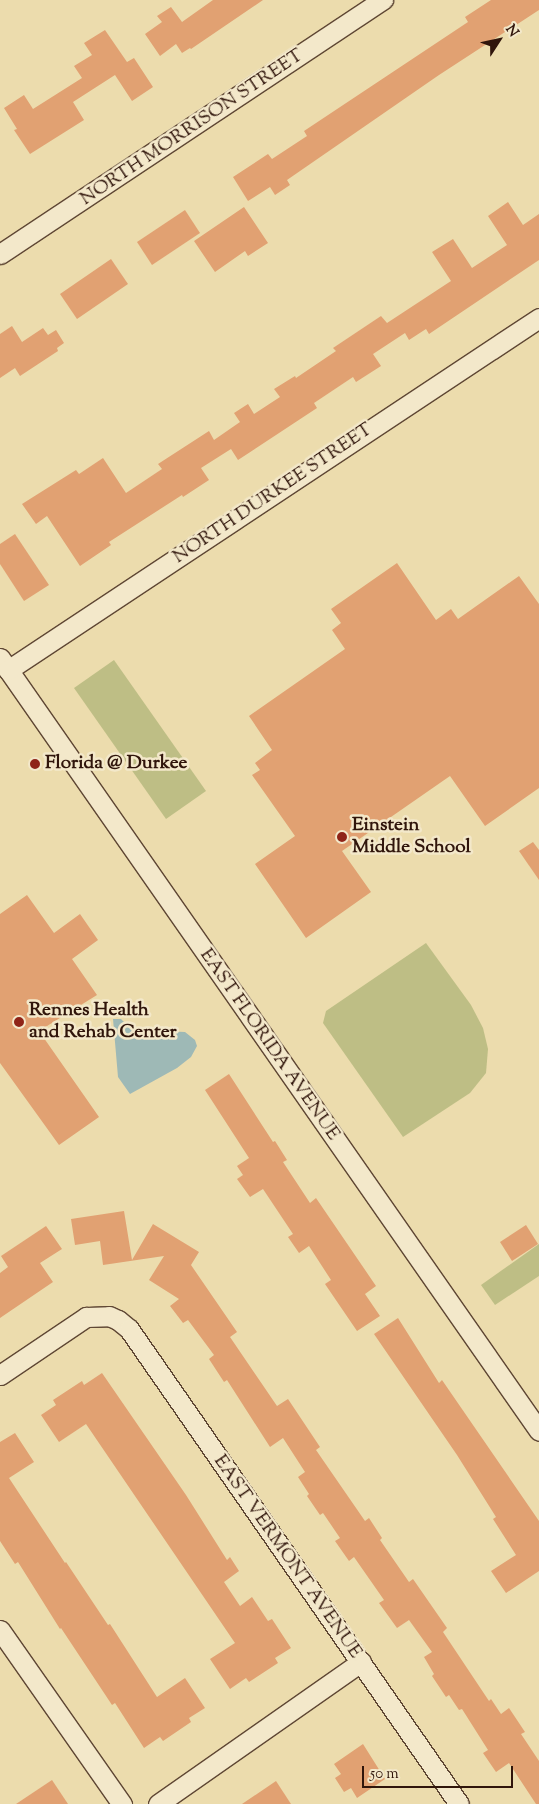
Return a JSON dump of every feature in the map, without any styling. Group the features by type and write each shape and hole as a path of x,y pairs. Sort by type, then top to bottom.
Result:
{"street":[{"name":"NORTH MORRISON STREET","path":"0,254 383,0"},
{"name":"NORTH DURKEE STREET","path":"4,664 539,318"},
{"name":"EAST FLORIDA AVENUE","path":"4,664 539,1431"},
{"name":"EAST VERMONT AVENUE","path":"0,1375 86,1317 109,1316 129,1329 459,1804"},
{"path":"0,1630 122,1804"},
{"path":"158,1804 286,1717 361,1662"}],"green space":[{"path":"114,660 206,791 166,819 74,688"},
{"path":"426,943 471,1005 483,1028 488,1049 486,1073 470,1093 403,1137 323,1023 326,1011"},
{"path":"539,1244 539,1276 495,1305 481,1285"}],"water":[{"path":"113,1019 121,1019 130,1028 150,1033 163,1031 185,1032 195,1040 197,1046 191,1057 177,1068 130,1094 118,1077"}],"building":[{"path":"213,0 263,0 191,49 182,53 176,44 160,56 145,34 162,22 157,16 171,7 182,22"},
{"path":"491,0 539,0 539,10 439,75 287,180 290,185 275,195 270,187 248,201 233,177 268,154 272,159 307,136 304,131 468,22 465,17"},
{"path":"105,30 127,62 134,58 153,87 132,101 115,75 73,102 84,120 30,154 14,130 17,129 4,108 24,95 33,109 82,78 74,66 92,55 84,43"},
{"path":"508,202 523,225 539,214 539,260 429,334 426,329 409,340 405,333 373,354 381,366 356,382 353,377 314,403 317,408 238,460 231,449 201,468 209,480 109,542 111,545 80,566 47,516 36,524 22,504 76,470 79,474 103,458 126,493 162,469 158,464 209,431 214,440 240,422 234,413 248,404 254,414 280,397 274,389 295,376 296,378 336,351 333,348 381,316 387,323 451,281 432,252 453,239 472,268 507,245 488,216"},
{"path":"244,207 268,243 248,256 245,251 215,272 194,241"},
{"path":"185,210 200,233 152,265 137,242"},
{"path":"111,259 128,284 77,319 60,294"},
{"path":"12,326 22,342 43,328 48,335 56,330 64,343 57,348 58,351 20,376 15,368 0,378 0,334"},
{"path":"15,534 49,585 24,601 0,564 0,544"},
{"path":"397,563 436,620 451,609 458,619 519,576 539,604 539,788 485,826 450,776 342,851 371,892 306,938 255,864 295,836 252,775 260,770 255,763 272,750 249,716 345,649 332,630 341,623 331,609"},
{"path":"533,842 539,850 539,880 519,851"},
{"name":"Rennes Health and Rehab Center","path":"27,895 54,933 80,914 98,940 72,959 97,995 39,1031 99,1117 59,1145 0,1063 0,914"},
{"path":"229,1074 273,1142 275,1141 287,1160 283,1162 310,1203 316,1198 376,1286 365,1294 380,1316 357,1331 325,1284 331,1280 309,1246 299,1253 288,1237 293,1234 263,1189 250,1197 237,1179 243,1175 237,1166 249,1158 205,1090"},
{"path":"124,1211 132,1260 153,1224 199,1252 191,1265 237,1332 230,1337 277,1406 288,1399 320,1447 316,1450 365,1521 369,1518 382,1538 380,1540 409,1582 413,1579 447,1628 443,1632 489,1701 491,1699 501,1714 509,1708 525,1732 521,1734 539,1761 539,1804 536,1804 509,1763 496,1772 483,1753 488,1750 462,1709 459,1710 449,1695 446,1697 432,1676 434,1674 424,1657 432,1652 409,1620 397,1628 379,1603 384,1600 354,1557 349,1561 335,1541 340,1538 323,1513 320,1515 307,1496 309,1494 298,1477 305,1472 283,1438 270,1447 227,1380 224,1382 209,1359 214,1355 188,1320 183,1323 170,1306 179,1299 149,1280 164,1256 103,1265 100,1241 75,1245 71,1219"},
{"path":"526,1225 538,1244 512,1261 500,1242"},
{"path":"46,1226 62,1249 40,1263 53,1282 0,1318 0,1273 8,1267 1,1256"},
{"path":"398,1318 439,1383 442,1380 539,1521 539,1571 506,1593 491,1571 516,1555 493,1519 496,1517 457,1455 374,1334"},
{"path":"102,1373 186,1495 227,1560 230,1557 239,1571 224,1582 240,1606 252,1597 268,1621 272,1619 291,1648 275,1658 278,1663 249,1682 246,1678 230,1689 210,1659 235,1643 86,1424 59,1442 41,1415 56,1405 53,1400 82,1381 84,1385"},
{"path":"15,1433 34,1462 9,1478 65,1563 108,1625 110,1624 157,1697 185,1678 205,1708 189,1718 191,1722 163,1741 160,1737 144,1748 115,1703 112,1705 60,1629 18,1562 15,1564 0,1541 0,1442"},
{"path":"363,1744 385,1779 357,1798 351,1788 344,1792 335,1778 341,1774 334,1764"},
{"path":"52,1780 68,1804 16,1804"},
{"path":"276,1781 291,1804 242,1804"}],"place":[{"name":"Florida @ Durkee","path":"35,764"},
{"name":"Einstein Middle School","path":"342,837"},
{"name":"Rennes Health and Rehab Center","path":"19,1022"}]}
